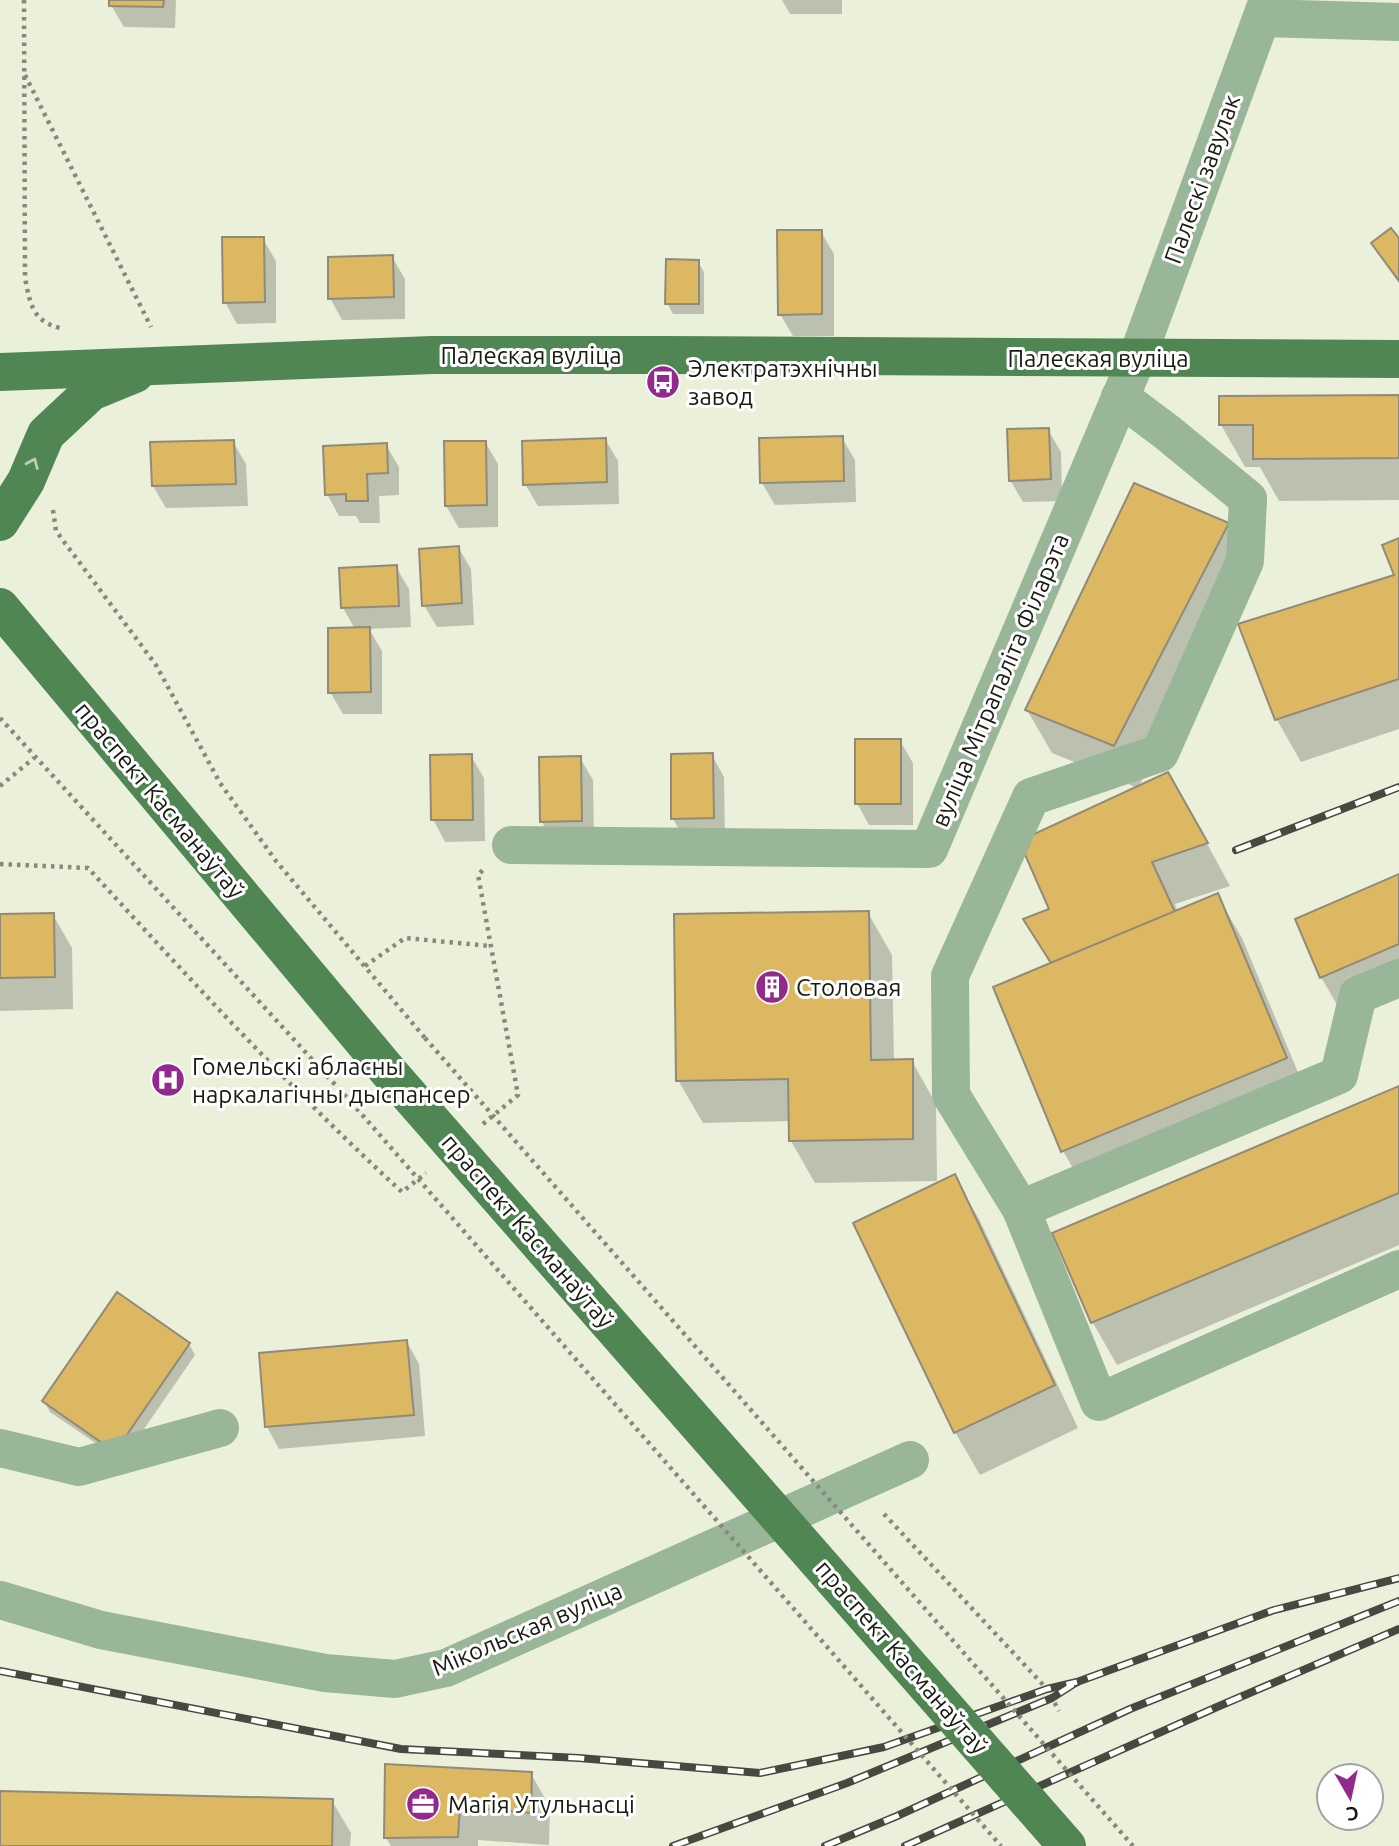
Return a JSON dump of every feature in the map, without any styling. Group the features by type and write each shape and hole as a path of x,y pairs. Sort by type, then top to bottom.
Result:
{"main road":[{"name":"Палеская вуліца","path":"0,372 432,355 1399,359"},
{"path":"0,522 26,481 46,434 91,391 159,365"},
{"name":"праспект Касманаўтаў","path":"0,607 387,1071 1068,1846"}],"street":[{"path":"1265,9 1399,22"},
{"name":"Палескі завулак","path":"1137,358 1265,9"},
{"name":"вуліца Мітрапаліта Філарэта","path":"511,845 929,849 1137,358"},
{"path":"1120,397 1248,499 1245,561 1160,752 1031,797 950,976 951,1095 1021,1209 1099,1402 1399,1269"},
{"path":"1021,1209 1339,1075 1358,995 1399,978"},
{"path":"0,1448 79,1467 220,1428"},
{"name":"Мікольская вуліца","path":"0,1600 101,1630 325,1673 395,1679 446,1668 910,1460"}],"path":[{"path":"24,0 25,278"},
{"path":"24,74 151,328"},
{"path":"53,507 56,531 156,665 220,783 276,861 425,1038 1133,1846"},
{"path":"0,718 351,1102 1001,1846"},
{"path":"0,786 34,758"},
{"path":"365,966 405,938 491,946"},
{"path":"857,1484 1048,1689 1059,1711"}],"building":[{"path":"109,0 164,0 163,7 109,6"},
{"path":"1391,228 1399,238 1399,281 1371,243"},
{"path":"777,230 822,230 822,314 778,315"},
{"path":"222,237 264,237 265,302 223,303"},
{"path":"393,255 394,297 328,299 328,257"},
{"path":"666,259 699,260 699,304 665,304"},
{"path":"1399,395 1399,458 1253,459 1253,425 1219,425 1219,396"},
{"path":"1049,428 1051,479 1009,481 1007,429"},
{"path":"843,436 844,481 760,483 759,438"},
{"path":"606,438 607,482 523,485 522,441"},
{"path":"234,440 236,484 152,486 150,442"},
{"path":"444,441 486,441 487,505 445,506"},
{"path":"387,443 388,473 367,474 368,501 346,501 346,494 325,495 323,446"},
{"path":"1134,483 1229,523 1114,746 1025,710"},
{"path":"1399,538 1399,679 1275,720 1238,624 1394,575 1382,545"},
{"path":"459,546 462,603 422,606 419,549"},
{"path":"397,565 399,606 341,608 339,568"},
{"path":"370,627 371,692 328,693 328,628"},
{"path":"855,739 901,739 901,804 855,804"},
{"path":"713,753 714,818 671,819 671,754"},
{"path":"472,754 473,820 431,820 430,755"},
{"path":"581,756 582,821 540,822 539,757"},
{"path":"1168,772 1208,843 1152,862 1175,912 1051,963 1023,919 1049,909 1019,841"},
{"path":"1399,874 1399,944 1320,978 1295,919"},
{"path":"1218,893 1287,1058 1061,1152 993,987"},
{"name":"Столовая","path":"869,911 871,1060 913,1059 913,1139 789,1141 788,1079 676,1081 674,914"},
{"path":"54,913 55,977 0,978 0,914"},
{"path":"1399,1086 1399,1193 1091,1323 1052,1233"},
{"path":"955,1174 1055,1385 954,1433 853,1223"},
{"path":"117,1292 190,1343 115,1452 42,1401"},
{"path":"407,1340 414,1415 265,1427 259,1353"},
{"path":"385,1764 532,1772 531,1813 460,1807 458,1837 384,1838"},
{"path":"0,1791 333,1799 332,1846 0,1846"}],"railway":[{"path":"1236,850 1399,787"},
{"path":"673,1846 847,1783 1052,1698 1077,1682 1274,1610 1399,1578"},
{"path":"825,1846 897,1816 1130,1709 1399,1601"},
{"path":"905,1846 1399,1629"},
{"path":"0,1671 401,1749 579,1758 760,1773 884,1747 1047,1689 1077,1682"}],"place":[{"name":"Электратэхнічны завод","path":"663,382"},
{"name":"Столовая","path":"772,987"},
{"name":"Гомельскі абласны наркалагічны дыспансер","path":"168,1080"},
{"name":"Магія Утульнасці","path":"423,1804"}]}
